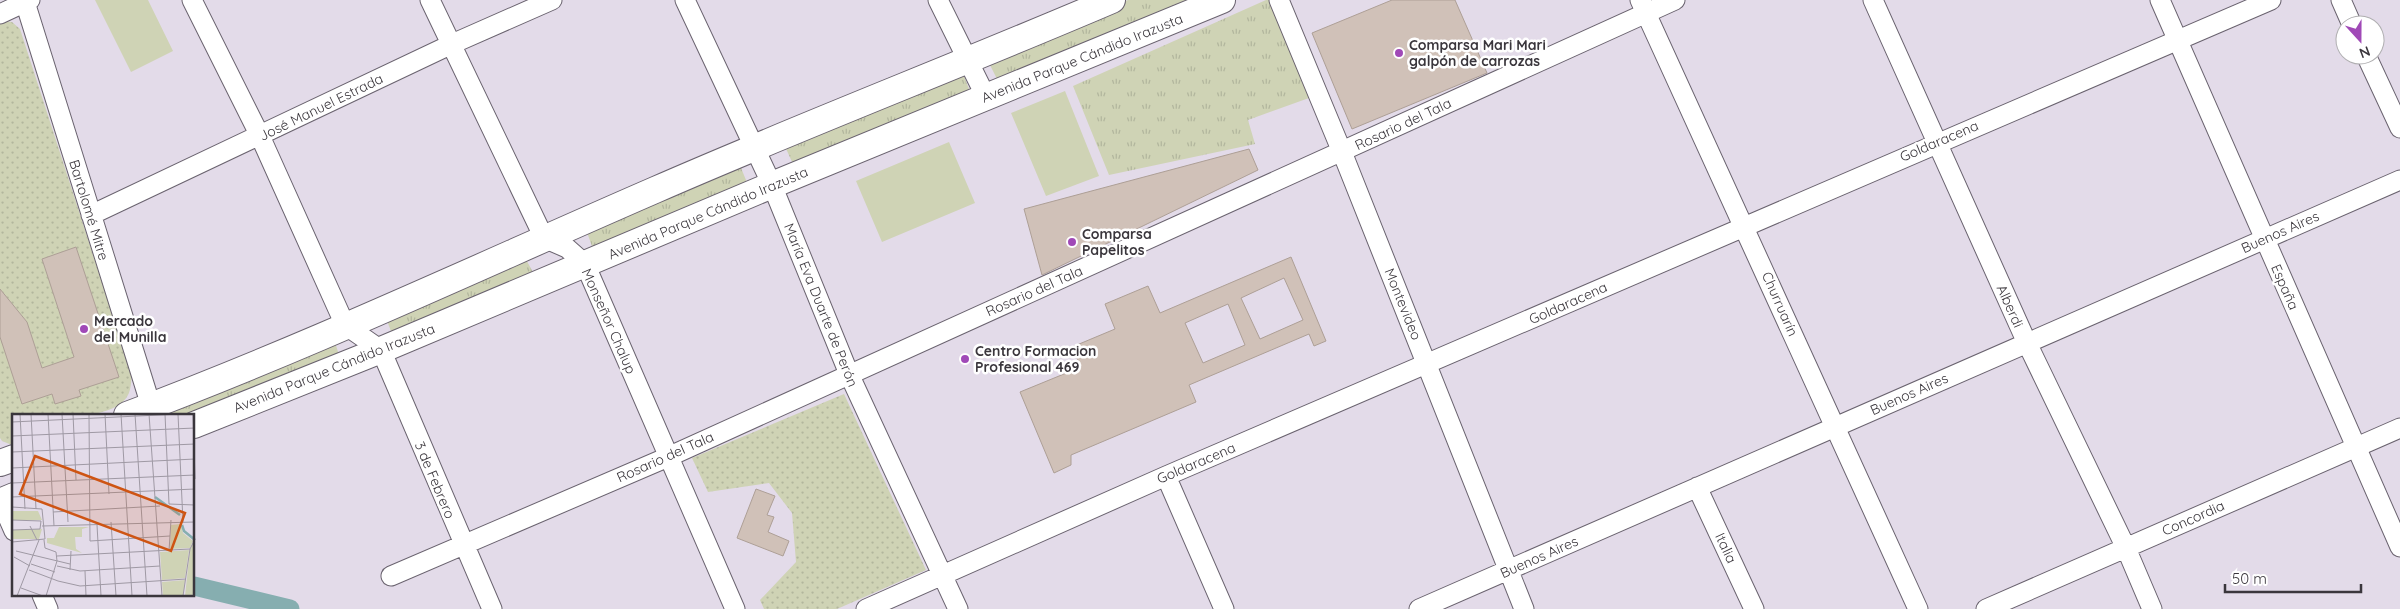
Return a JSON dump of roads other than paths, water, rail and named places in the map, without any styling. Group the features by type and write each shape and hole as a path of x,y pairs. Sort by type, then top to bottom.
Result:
{"main road":[{"path":"134,414 154,411 544,238 755,147 967,62 1112,0"},
{"name":"Avenida Parque Cándido Irazusta","path":"195,424 381,350 772,185 1222,0"},
{"path":"0,463 12,459"}],"street":[{"path":"192,0 260,136 345,326 381,350"},
{"path":"430,0 544,238"},
{"name":"José Manuel Estrada","path":"91,215 452,44 552,0"},
{"name":"María Eva Duarte de Perón","path":"685,0 755,147 849,374 958,609"},
{"path":"938,0 967,62 986,97"},
{"name":"Montevideo","path":"1279,0 1342,152 1524,609"},
{"name":"Rosario del Tala","path":"391,576 668,457 1342,152 1643,7 1675,0"},
{"name":"Alberdi","path":"1874,0 2027,343 2126,548 2152,609"},
{"name":"España","path":"2160,0 2400,547"},
{"name":"Goldaracena","path":"866,609 1166,476 2271,0"},
{"path":"2341,0 2348,15"},
{"path":"0,14 28,1"},
{"name":"Bartolomé Mitre","path":"28,1 91,215 154,411"},
{"name":"Churruarín","path":"1643,7 1918,609"},
{"path":"2371,65 2400,128"},
{"name":"Buenos Aires","path":"1419,609 2400,180"},
{"name":"Monseñor Chalup","path":"544,238 567,248 585,264 735,609"},
{"name":"3 de Febrero","path":"381,350 463,546 492,609"},
{"name":"Concordia","path":"1986,609 2400,428"},
{"path":"1166,476 1224,609"},
{"name":"Italia","path":"1697,487 1754,609"},
{"path":"4,500 12,525"},
{"path":"42,596 48,609"}],"waterway":[{"path":"195,586 290,609"}],"place":[{"name":"Comparsa Mari Mari galpón de carrozas","path":"1399,53"},
{"name":"Comparsa Papelitos","path":"1072,242"},
{"name":"Mercado del Munilla","path":"84,329"},
{"name":"Centro Formacion Profesional 469","path":"965,359"}]}
